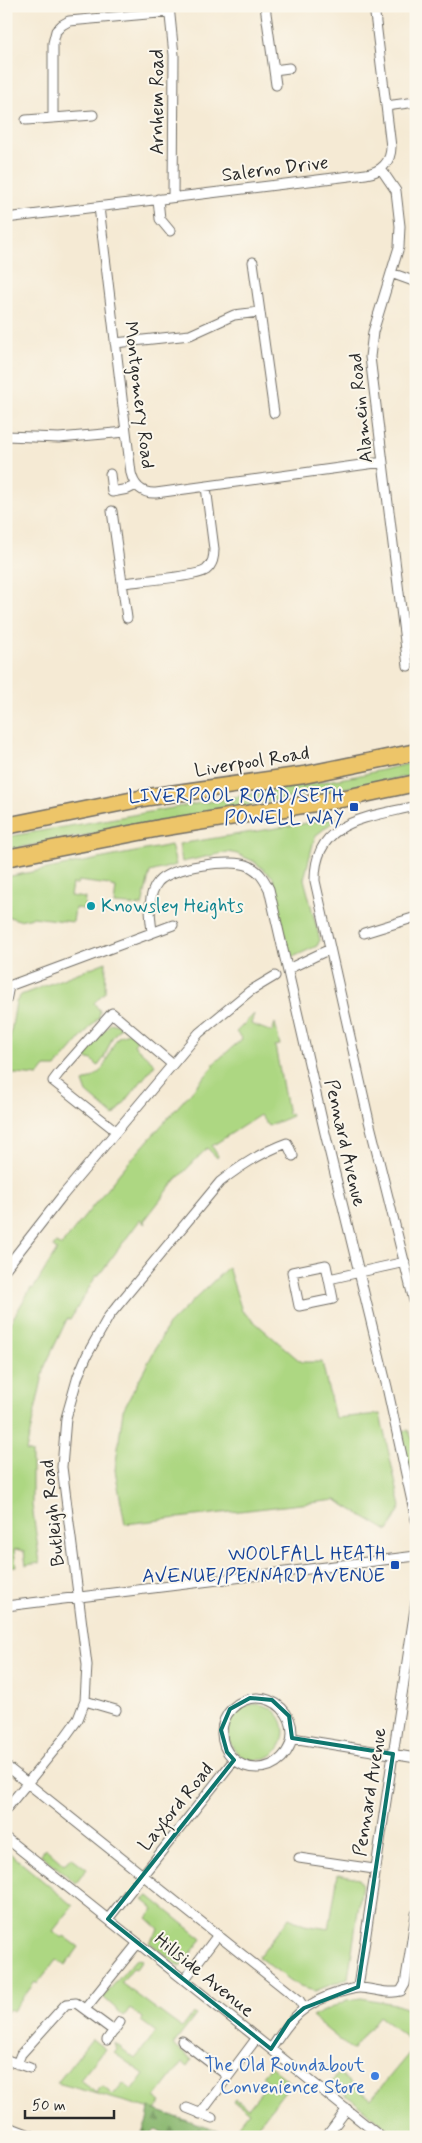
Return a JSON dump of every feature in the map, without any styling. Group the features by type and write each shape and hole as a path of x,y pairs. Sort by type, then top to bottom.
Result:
{"highway":[{"name":"Liverpool Road","path":"6,826 149,797 304,775 416,752"},
{"path":"6,858 160,828 346,798 416,783"}],"street":[{"path":"265,6 276,84"},
{"path":"374,6 391,152 381,169"},
{"path":"53,118 53,39 62,25 78,20 170,9"},
{"name":"Arnhem Road","path":"170,9 174,55 173,197"},
{"path":"274,70 289,68"},
{"path":"386,106 416,102"},
{"path":"26,120 93,116"},
{"name":"Salerno Drive","path":"6,218 366,174 381,169"},
{"name":"Alamein Road","path":"381,169 396,191 400,247 373,332 370,350 408,666"},
{"path":"158,199 160,218 170,232"},
{"name":"Montgomery Road","path":"99,207 131,473 136,485 145,492 152,493 382,462"},
{"path":"253,262 274,414"},
{"path":"391,273 416,282"},
{"path":"115,343 190,335 229,317 259,312"},
{"path":"6,436 60,438 126,432"},
{"path":"110,474 112,492 128,489 136,485"},
{"path":"122,583 203,572 213,562 214,549 206,487"},
{"path":"112,511 127,618"},
{"path":"406,652 416,651"},
{"path":"288,969 330,949 314,869 320,849 332,833 352,821 416,806"},
{"name":"Pennard Avenue","path":"152,931 150,906 152,896 158,882 164,876 173,872 224,862 236,862 249,866 258,872 269,888 416,1520"},
{"path":"364,933 416,918"},
{"path":"6,1001 8,986 173,924"},
{"name":"Pennard Avenue","path":"330,949 369,1121 416,1309"},
{"path":"6,1268 63,1195 199,1033 250,991 275,976"},
{"path":"116,1131 53,1082 59,1073 112,1013 172,1064"},
{"name":"Butleigh Road","path":"6,1809 65,1737 78,1719 85,1701 87,1665 63,1478 62,1449 68,1408 87,1355 109,1316 220,1182 239,1167 275,1147 287,1143 293,1156"},
{"path":"329,1279 405,1262"},
{"path":"326,1266 329,1279 333,1299 299,1306 292,1272 326,1266"},
{"path":"6,1606 416,1556"},
{"name":"Pennard Avenue","path":"358,1987 374,1869 416,1602"},
{"name":"Layford Road","path":"261,1697 272,1700 282,1707 292,1726 292,1738 289,1748 283,1757 270,1766 254,1768 244,1766 234,1760 227,1752 222,1741 221,1730 224,1719 230,1709 239,1702 261,1697"},
{"path":"85,1701 116,1710"},
{"path":"292,1738 416,1758"},
{"name":"Layford Road","path":"108,1920 234,1760"},
{"path":"6,1766 299,2000 304,2008"},
{"name":"Hillside Avenue","path":"6,1838 381,2137"},
{"path":"300,1858 374,1869"},
{"path":"270,2049 289,2021 304,2008 330,1995 358,1987 395,1993 401,1991 405,1984 416,1914"},
{"path":"184,1980 218,1935"},
{"path":"85,2009 138,1943"},
{"path":"18,2064 21,2054 66,2004 76,2003 114,2031"},
{"path":"107,2040 120,2022"},
{"path":"200,2114 256,2039"},
{"path":"182,2041 228,2076"},
{"path":"7,2060 30,2068"},
{"path":"187,2108 212,2118"},
{"path":"326,2137 347,2109"},
{"path":"6,2126 35,2137"}],"highlighted area":[{"path":"250,1698 272,1700 289,1716 292,1738 393,1754 358,1987 304,2008 289,2021 271,2049 108,1919 234,1760 227,1752 221,1730 230,1709"}],"green space":[{"path":"416,762 416,775 6,850 6,837 356,776"},
{"path":"338,818 315,836 304,879 320,940 317,946 293,957 288,952 273,877 253,861 228,852 182,862 179,844"},
{"path":"171,845 176,865 150,872 142,906 114,904 116,888 110,885 78,881 77,884 72,884 70,896 85,898 84,909 75,908 73,922 33,917 19,920 6,916 6,877"},
{"path":"106,962 105,992 94,1003 100,1011 99,1017 56,1067 45,1067 38,1076 6,1073 6,1062 16,1002 21,995"},
{"path":"254,1014 251,1024 272,1032 275,1023 280,1045 275,1046 288,1114 291,1113 292,1116 268,1126 260,1115 212,1146 218,1156 217,1158 207,1148 175,1181 144,1221 145,1224 140,1220 99,1275 96,1276 70,1320 67,1319 45,1366 26,1451 32,1453 32,1505 40,1563 26,1565 24,1551 15,1549 16,1566 6,1567 6,1330 57,1250 53,1247 56,1243 61,1246 122,1170 214,1066 212,1065 242,1039 236,1032"},
{"path":"111,1023 121,1026 112,1038 104,1058 98,1066 92,1060 86,1058 85,1051"},
{"path":"130,1032 137,1040 134,1045 155,1064 114,1116 87,1093 83,1082 98,1074 118,1037"},
{"path":"228,1267 242,1311 301,1362 322,1362 335,1418 380,1414 401,1507 388,1531 336,1500 125,1524 115,1470 123,1410 168,1325"},
{"path":"408,1430 414,1442 412,1451 416,1456 416,1497 398,1431"},
{"path":"251,1704 261,1704 276,1712 282,1721 284,1732 282,1743 276,1752 261,1760 251,1760 240,1755 233,1748 228,1737 228,1727 233,1716 240,1709"},
{"path":"45,1848 64,1865 71,1857 87,1869 76,1883 40,1854"},
{"path":"6,1850 73,1906 53,1931 62,1938 64,1936 79,1947 65,1966 56,1959 37,1984 35,1982 13,2011 10,2009 6,2013"},
{"path":"338,1874 359,1878 362,1884 348,1978 315,1991 300,1987 258,1957 289,1918 304,1925 329,1929"},
{"path":"149,1896 202,1939 180,1967 149,1942 159,1929 147,1918 154,1909 143,1900"},
{"path":"136,1959 143,1960 136,1969 133,1968 121,1983 182,2028 194,2013 196,2015 173,2045 192,2060 188,2066 183,2062 155,2098 161,2102 155,2110 57,2083 92,2039 105,2049 80,2080 96,2093 102,2086 113,2095 123,2083 132,2090 144,2074 114,2053 117,2050 115,2043 135,2059 156,2032 141,2021 142,2018 130,2008 124,2016 103,1997"},
{"path":"361,1998 395,2004 412,2011 416,2008 416,2045 379,2016 352,2050 312,2017 347,2000"},
{"path":"416,2045 416,2137 399,2137 331,2083 339,2073 371,2099"},
{"path":"270,2066 291,2083 249,2137 239,2137 233,2132 249,2112 234,2101 236,2099 248,2108 269,2082 262,2076"},
{"path":"149,2108 236,2137 193,2137 189,2130 171,2135 155,2130 149,2137 140,2137 147,2121"}],"place":[{"name":"LIVERPOOL ROAD/SETH POWELL WAY","path":"354,807"},
{"name":"Knowsley Heights","path":"91,906"},
{"name":"WOOLFALL HEATH AVENUE/PENNARD AVENUE","path":"395,1565"},
{"name":"The Old Roundabout Convenience Store","path":"375,2076"}]}
